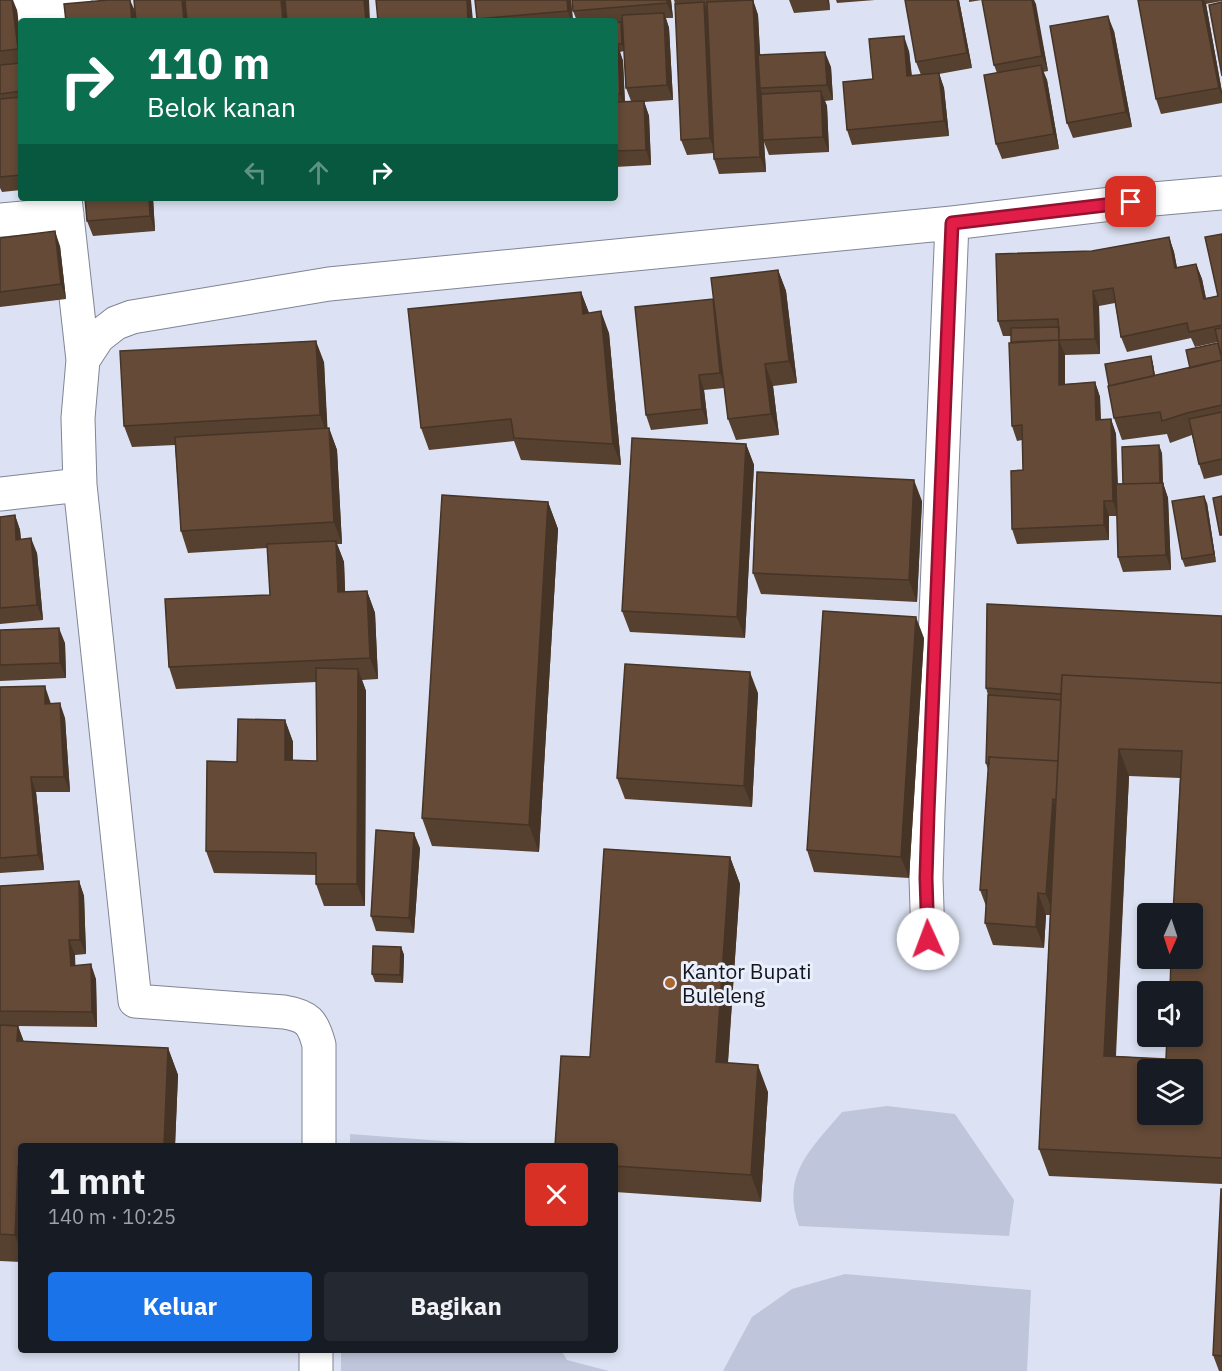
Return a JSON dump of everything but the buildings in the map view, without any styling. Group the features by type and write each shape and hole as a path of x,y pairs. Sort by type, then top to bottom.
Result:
{"street":[{"path":"27,8 75,0"},
{"path":"82,360 98,337 116,323 132,317 329,284 952,223 1222,193"},
{"path":"0,220 67,206 82,360 78,418 80,485 135,1001 284,1012 299,1014 309,1020 316,1031 319,1045 319,1143"},
{"path":"928,939 926,878 928,812 952,223"},
{"path":"0,494 80,485"},
{"path":"316,1353 316,1371"}],"shaded area":[{"path":"887,1106 955,1114 1014,1200 1009,1236 799,1226 793,1192 796,1177 810,1150 842,1112"},
{"path":"350,1134 470,1143 350,1143"},
{"path":"845,1274 1031,1290 1027,1371 723,1371 752,1317 792,1289"},
{"path":"341,1353 563,1353 567,1360 609,1371 341,1371"}],"place":[{"name":"Kantor Bupati Buleleng","path":"670,983"}],"route":[{"path":"928,939 926,878 928,812 952,223 1131,202"}]}
